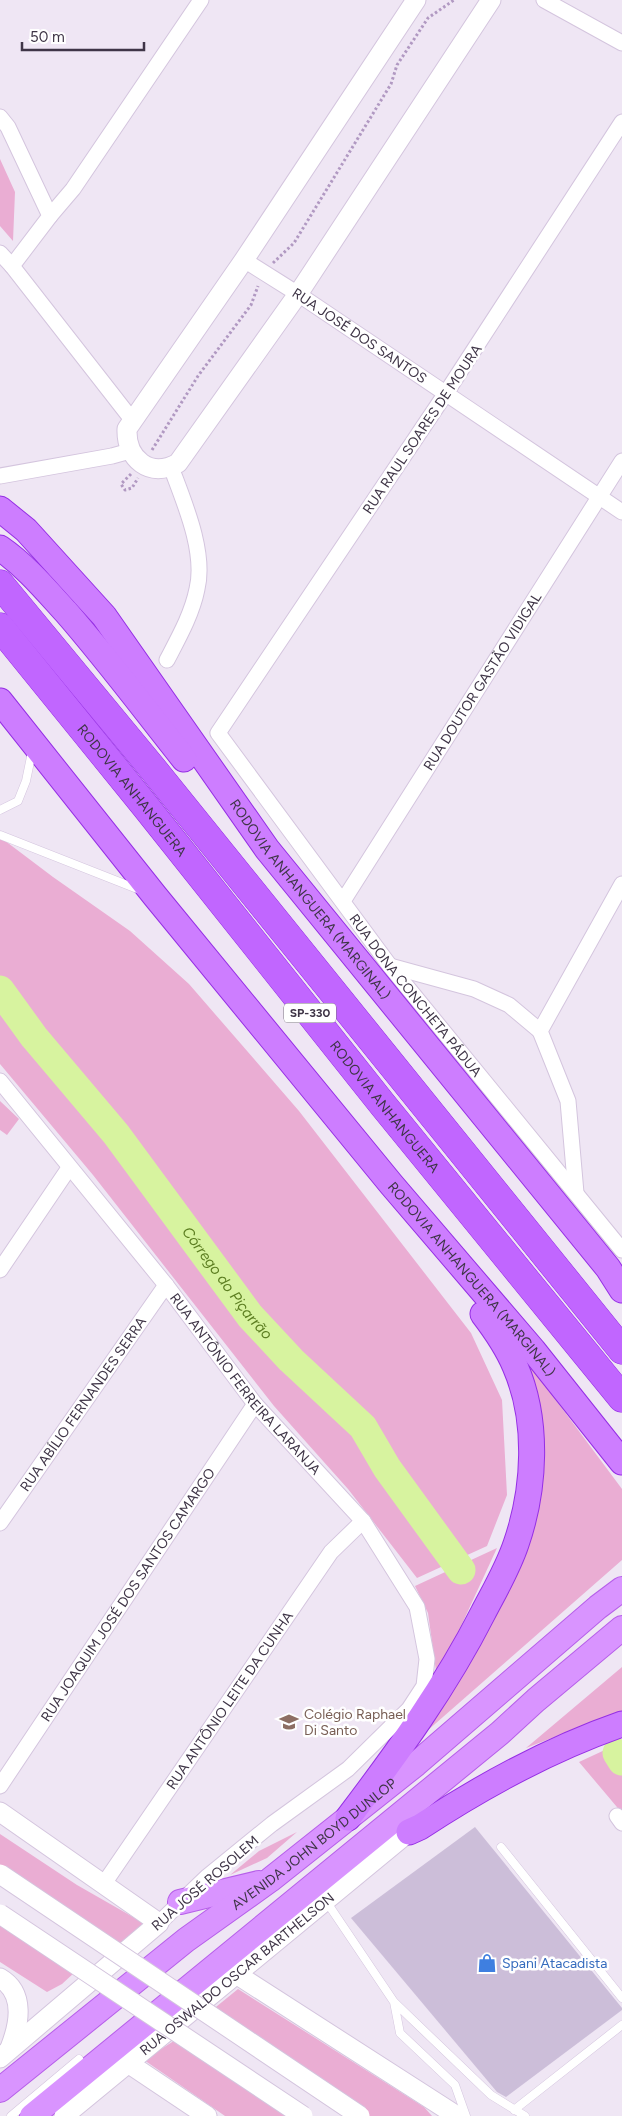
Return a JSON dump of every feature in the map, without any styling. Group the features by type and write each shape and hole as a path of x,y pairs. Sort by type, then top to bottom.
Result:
{"highway":[{"name":"RODOVIA ANHANGUERA (MARGINAL)","path":"0,509 26,530 104,616 267,849 617,1267 622,1290"},
{"path":"0,548 33,576 86,635 194,771 267,849"},
{"name":"RODOVIA ANHANGUERA","path":"0,584 147,761 622,1350"},
{"name":"RODOVIA ANHANGUERA","path":"0,627 140,799 383,1105 622,1398"},
{"name":"RODOVIA ANHANGUERA (MARGINAL)","path":"0,701 155,896 391,1184 533,1350 622,1462"},
{"path":"348,1818 428,1709 478,1623 515,1546 526,1508 530,1477 529,1423 524,1391 516,1366 499,1335 408,1215 391,1184"},
{"path":"409,1832 496,1779 595,1734 622,1724"}],"main road":[{"name":"AVENIDA JOHN BOYD DUNLOP","path":"7,2090 186,1940 270,1880 416,1764 598,1607 622,1589"},
{"path":"32,2116 500,1733 536,1700 622,1628"},
{"path":"409,1832 459,1781 500,1733"},
{"path":"180,1902 270,1880"}],"street":[{"path":"12,266 73,189 201,0"},
{"path":"416,0 244,260 127,429 127,442 130,451 143,464 157,468 171,467 178,463 298,294 491,0"},
{"path":"544,0 622,43"},
{"path":"0,117 8,128 50,216"},
{"name":"RUA RAUL SOARES DE MOURA","path":"218,733 446,393 622,122"},
{"path":"0,252 133,421"},
{"name":"RUA JOSÉ DOS SANTOS","path":"244,260 298,294 622,512"},
{"path":"0,476 112,456 130,451"},
{"name":"RUA DOUTOR GASTÃO VIDIGAL","path":"344,901 622,461"},
{"path":"167,660 184,628 198,589 199,572 197,550 191,526 171,467"},
{"name":"RUA DONA CONCHETA PÁDUA","path":"218,733 344,901 390,966 576,1193 617,1267"},
{"path":"540,1031 622,884"},
{"path":"390,966 474,989 509,1005 540,1031 568,1101 576,1193"},
{"name":"RUA ANTÔNIO FERREIRA LARANJA","path":"0,1081 166,1285 256,1404 362,1521 417,1607 427,1659 424,1686 409,1709"},
{"path":"0,1270 69,1168"},
{"name":"RUA ABÍLIO FERNANDES SERRA","path":"0,1523 166,1285"},
{"name":"RUA JOAQUIM JOSÉ DOS SANTOS CAMARGO","path":"0,1786 256,1404"},
{"name":"RUA ANTÔNIO LEITE DA CUNHA","path":"103,1885 332,1552 362,1521"},
{"name":"RUA JOSÉ ROSOLEM","path":"4,2054 159,1923 208,1876 272,1824 348,1769 409,1709"},
{"path":"0,1812 159,1923"},
{"name":"RUA OSWALDO OSCAR BARTHELSON","path":"64,2116 409,1832"},
{"path":"0,1874 360,2116"},
{"path":"0,1914 303,2116"},
{"path":"236,1974 457,2116"},
{"path":"4,1980 17,2000 19,2012 18,2028 4,2054"},
{"path":"128,2063 207,2116"}],"lane":[{"path":"0,810 18,801 26,781 34,742"},
{"path":"0,835 155,896"},
{"path":"501,1847 622,1998"},
{"path":"325,1900 394,2002 491,2095 524,2116"},
{"path":"394,2002 400,2034 455,2085 466,2116"},
{"path":"514,2110 622,2025"},
{"path":"11,2116 79,2059"},
{"path":"0,2100 7,2090"}],"path":[{"path":"143,464 198,376 252,304 263,273 294,243 391,84 397,65 428,18 454,0"}],"shaded area":[{"path":"0,159 15,192 13,241 0,226"},
{"path":"0,837 130,931 189,984 299,1111 471,1333 502,1400 507,1495 487,1546 417,1578 348,1489 274,1406 93,1175 0,1064"},
{"path":"0,1101 19,1119 7,1135 0,1130"},
{"path":"527,1367 532,1368 622,1489 622,1560 419,1738 522,1544"},
{"path":"497,1548 437,1678 428,1613 415,1586"},
{"path":"622,1667 622,1711 526,1748"},
{"path":"622,1742 622,1813 579,1762"},
{"path":"297,1832 267,1858 230,1875 259,1851"},
{"path":"0,1834 77,1885 147,1925 115,1947 0,1869"},
{"path":"0,1921 75,1972 62,1984 47,1992 0,1962"},
{"path":"238,1989 424,2107 432,2116 366,2116 211,2011"},
{"path":"180,2037 299,2116 225,2116 144,2060"}],"building":[{"name":"Spani Atacadista","path":"475,1827 622,2008 622,2010 506,2097 497,2092 351,1918"}],"waterway":[{"name":"Córrego do Piçarrão","path":"0,990 34,1037 116,1134 250,1316 291,1360 363,1427 387,1468 461,1570"},
{"name":"Córrego do Piçarrão","path":"617,1753 622,1761"}],"place":[{"name":"Colégio Raphael Di Santo","path":"289,1722"},
{"name":"Spani Atacadista","path":"487,1963"}]}
